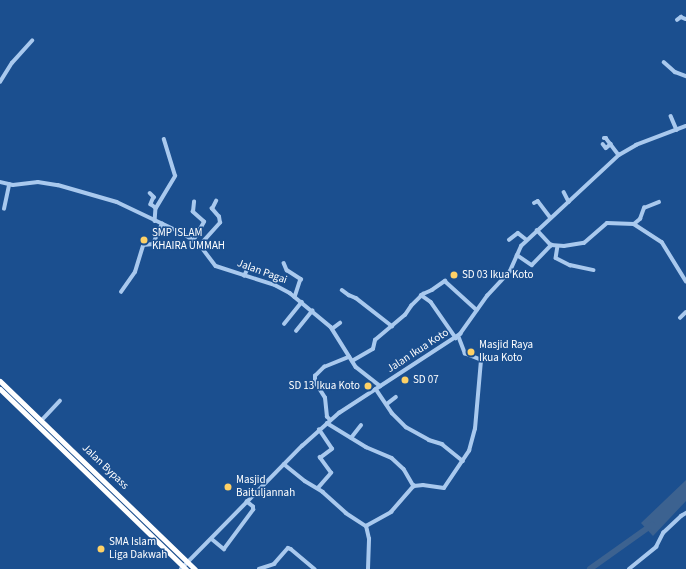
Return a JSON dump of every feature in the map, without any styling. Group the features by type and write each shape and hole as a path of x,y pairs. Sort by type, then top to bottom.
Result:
{"highway":[{"name":"Jalan Bypass","path":"0,381 122,498 185,567 195,569"},
{"path":"0,389 185,567"},
{"path":"117,502 122,498"}],"street":[{"path":"677,20 682,17 686,19"},
{"path":"0,82 5,73 32,41"},
{"path":"664,62 676,72 686,76"},
{"path":"0,71 5,73"},
{"path":"671,116 677,130"},
{"name":"Jalan Ikua Koto","path":"185,567 284,464 329,421 348,406 457,337 477,310 510,271 521,246 619,155 636,145 686,126"},
{"path":"604,138 606,138 619,155"},
{"path":"156,221 156,208 175,176 164,140"},
{"path":"603,144 606,148 611,144"},
{"name":"Jalan Pagai","path":"0,182 9,185 38,182 58,185 117,202 194,241 200,245 214,264 244,276 282,288 302,302 332,329 359,371 374,379 392,413 409,429 442,444 463,461"},
{"path":"4,209 9,185"},
{"path":"564,192 569,202"},
{"path":"150,193 154,197 151,204 156,208"},
{"path":"200,245 220,222 219,217 212,209 216,201"},
{"path":"534,203 538,201 551,218"},
{"path":"194,202 193,212 204,222 194,241"},
{"path":"634,224 640,219 644,208 660,202"},
{"path":"537,230 551,245 558,246 581,244 607,223 634,224 662,242 686,281"},
{"path":"121,292 135,272 143,245 153,244 162,224"},
{"path":"509,240 518,234 527,240"},
{"path":"517,255 532,265 551,245"},
{"path":"558,246 556,258 570,265 593,270"},
{"path":"284,263 287,270 302,279 295,297"},
{"path":"244,276 247,270"},
{"path":"352,361 373,349 375,340 405,315 421,295 446,281 477,310"},
{"path":"342,290 349,296 356,298 392,326"},
{"path":"366,526 391,512 414,486 423,485 444,488 469,451 475,429 481,360 465,354 457,337 431,302 421,295"},
{"path":"284,324 302,302"},
{"path":"296,331 312,311"},
{"path":"680,318 686,312"},
{"path":"332,329 340,323"},
{"path":"349,357 324,367 315,376 315,382 326,398 327,417 329,421 351,438 366,447 392,458 404,469 414,486"},
{"path":"387,404 396,397"},
{"path":"42,420 60,401"},
{"path":"351,438 361,425"},
{"path":"318,488 331,474 320,458 332,449 319,430"},
{"path":"284,464 305,481 318,488 346,513 366,526 369,539 368,569"},
{"path":"212,539 222,549 224,549 253,510 253,507 247,502"},
{"path":"629,569 656,547 663,533 686,513"},
{"path":"259,569 274,564 288,548 314,569"}],"water":[{"path":"686,480 686,501 653,536 641,523"}],"waterway":[{"path":"590,569 652,525"}],"place":[{"name":"SMP ISLAM KHAIRA UMMAH","path":"144,240"},
{"name":"SD 03 Ikua Koto","path":"454,275"},
{"name":"Masjid Raya Ikua Koto","path":"471,352"},
{"name":"SD 07","path":"405,380"},
{"name":"SD 13 Ikua Koto","path":"368,386"},
{"name":"Masjid Baituljannah","path":"228,487"},
{"name":"SMA Islam Liga Dakwah","path":"101,549"}]}
